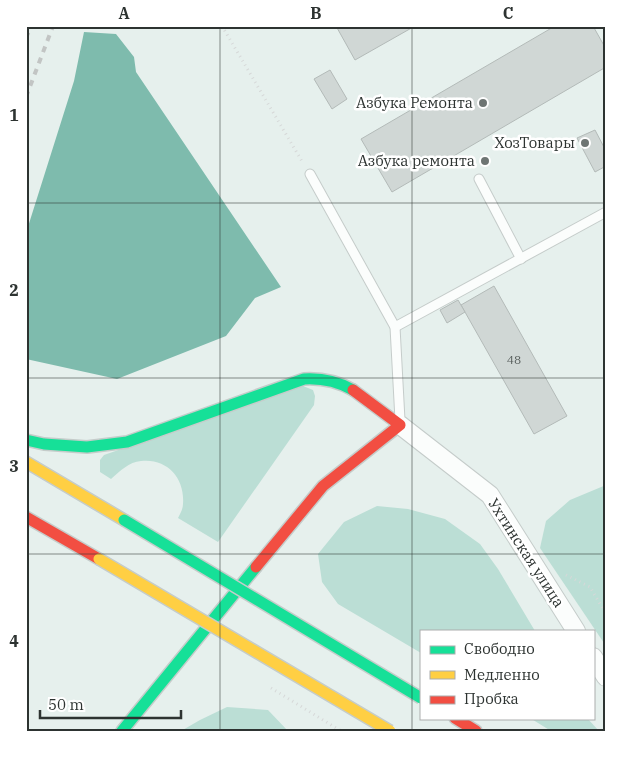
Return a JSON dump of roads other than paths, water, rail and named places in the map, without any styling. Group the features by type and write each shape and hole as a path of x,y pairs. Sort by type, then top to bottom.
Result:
{"main road":[{"path":"26,440 87,448 127,442 304,379 316,378 329,379 350,388 400,425 323,486 122,731"},
{"path":"26,462 420,697"},
{"path":"26,517 390,731"},
{"path":"458,720 476,731"}],"street":[{"name":"Ухтинская улица","path":"400,425 490,495 575,630"},
{"path":"594,659 606,677"}],"lane":[{"path":"310,174 395,327 400,425"},
{"path":"479,179 521,259"},
{"path":"395,327 606,212"}],"railway":[{"path":"26,38 31,26"},
{"path":"26,97 53,26"}],"place":[{"name":"Азбука Ремонта","path":"483,103"},
{"name":"ХозТовары","path":"585,143"},
{"name":"Азбука ремонта","path":"485,161"}]}
